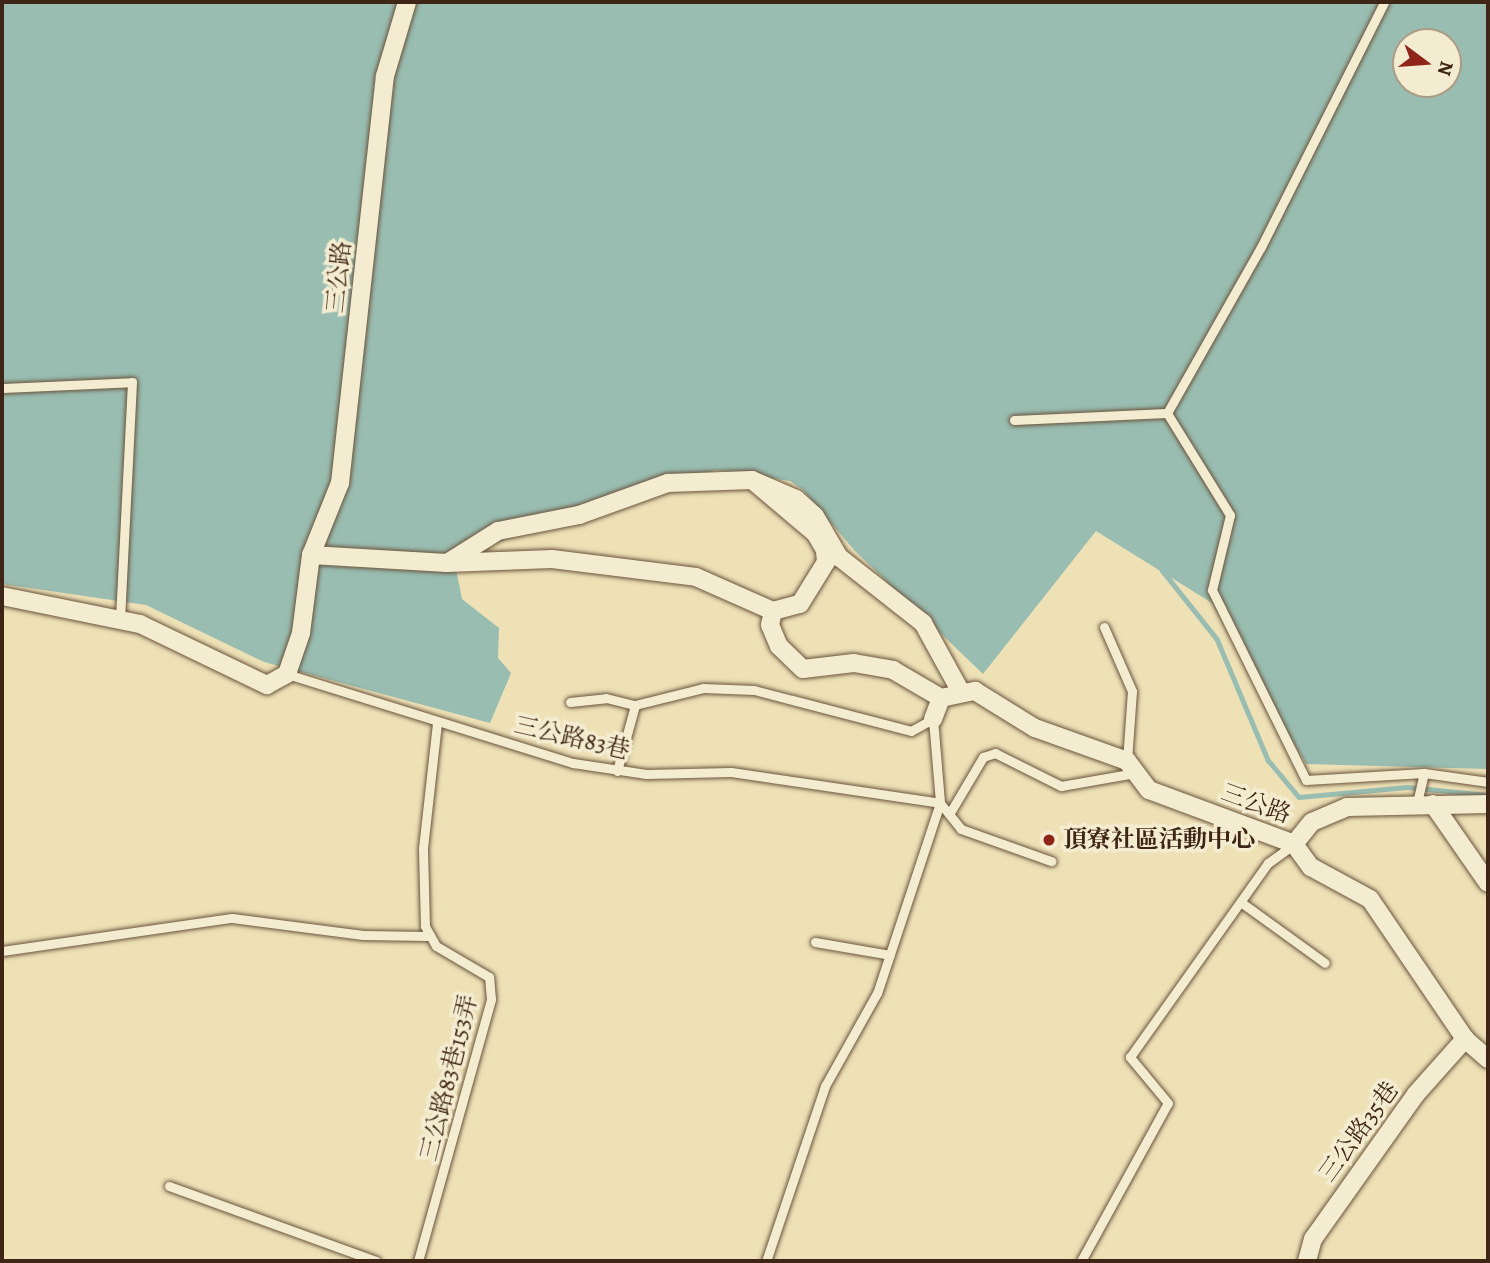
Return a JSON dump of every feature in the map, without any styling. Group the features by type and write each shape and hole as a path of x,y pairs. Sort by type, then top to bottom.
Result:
{"street":[{"name":"三公路","path":"286,674 301,633 311,555 340,483 385,76 407,2"},
{"path":"447,563 518,524 579,515 668,483 752,480 796,499 815,516 839,557 923,623 961,692 941,698 884,668 854,663 803,669 779,646 770,625 773,611"},
{"path":"311,555 447,563 517,557 683,575 773,611 805,599 827,556 815,533 752,480"},
{"path":"2,596 120,619 168,635 267,685 286,674"},
{"name":"三公路","path":"961,692 975,691 1035,728 1133,766 1149,790 1294,844 1311,867 1370,899 1465,1039 1488,1059"},
{"path":"933,719 941,698"},
{"path":"1294,844 1312,822 1347,807 1425,803 1488,804"},
{"path":"1425,803 1488,883"},
{"name":"三公路35巷","path":"1307,1261 1313,1239 1408,1105 1465,1039"}],"lane":[{"path":"1167,413 1261,247 1384,2"},
{"path":"2,388 132,382 120,619"},
{"path":"1014,420 1167,413"},
{"path":"1167,413 1230,515 1212,590 1306,780 1424,773 1488,782"},
{"path":"951,811 983,757 995,753 1060,786 1133,766 1132,691 1104,627"},
{"name":"三公路83巷","path":"286,674 437,724 617,771 731,772 940,803 951,811 961,829 1051,861"},
{"path":"570,702 606,698 635,705 703,688 754,690 911,731 933,719 940,803 877,993 825,1086 766,1261"},
{"path":"617,771 635,705"},
{"path":"2,951 232,918 363,935 427,936 423,848 437,724"},
{"path":"1424,773 1425,803"},
{"path":"1081,1261 1168,1103 1130,1057 1268,863 1294,844"},
{"path":"1242,903 1325,963"},
{"name":"三公路83巷153弄","path":"418,1261 491,999 489,977 427,936"},
{"path":"815,942 890,955"},
{"path":"169,1186 376,1261"}],"water":[{"path":"2,2 1488,2 1488,769 1306,764 1212,603 1096,531 983,674 855,551 803,490 790,481 717,470 651,486 454,559 462,599 499,628 498,658 511,673 490,723 264,662 146,605 2,584"}],"waterway":[{"path":"1162,570 1217,639 1268,760 1299,797 1407,787 1488,795"}],"place":[{"name":"頂寮社區活動中心","path":"1049,840"}]}
